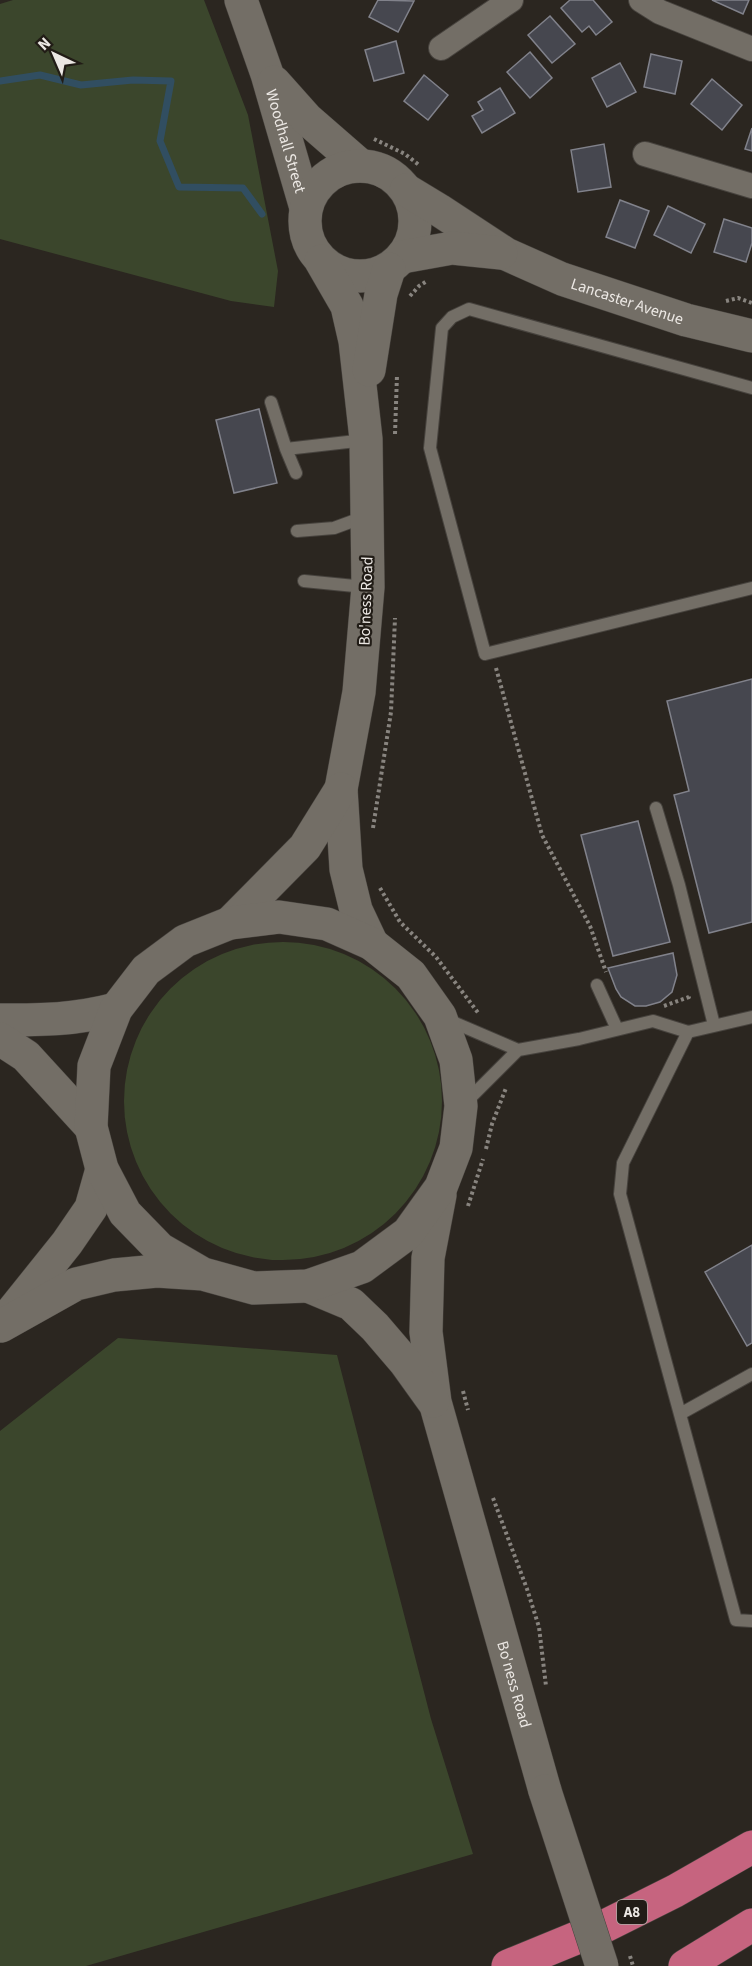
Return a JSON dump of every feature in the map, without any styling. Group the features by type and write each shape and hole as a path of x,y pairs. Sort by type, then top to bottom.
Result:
{"highway":[{"name":"A8","path":"508,1966 603,1927 675,1891 752,1847"},
{"path":"685,1966 752,1925"}],"main road":[{"name":"Woodhall Street","path":"241,0 267,74 306,208"},
{"name":"Woodhall Street","path":"267,74 307,118 364,151"},
{"path":"364,151 378,169 394,177 414,179 415,224 411,242 396,263 372,275 353,276 337,272 321,261 310,246 305,227 306,208 314,191 327,177 343,168 364,151"},
{"name":"Lancaster Avenue","path":"414,179 439,210 506,254 562,279 686,320 752,336"},
{"name":"Lancaster Avenue","path":"396,263 452,248 506,254"},
{"name":"Bo'ness Road","path":"321,261 347,306 375,431"},
{"name":"Bo'ness Road","path":"372,944 356,910 346,869 340,789 359,692 368,587 368,516 375,431 381,294 396,263"},
{"name":"Bo'ness Road","path":"230,923 305,847 340,789"},
{"path":"0,1327 76,1284 114,1275 157,1271 203,1274 254,1288 308,1286 362,1267 408,1233 441,1187 456,1148 461,1106 456,1060 440,1016 411,975 372,944 327,924 279,917 230,923 185,941 146,970 116,1009 94,1066 91,1128 102,1169 125,1213 160,1249 203,1274"},
{"path":"0,1020 82,1017 116,1009"},
{"path":"0,1039 26,1056 91,1128"},
{"path":"0,1327 67,1244 91,1208 102,1169"},
{"name":"Bo'ness Road","path":"441,1187 428,1258 426,1332 435,1402 545,1791 602,1966"},
{"name":"Bo'ness Road","path":"308,1286 351,1304 375,1327 405,1362 435,1402"}],"street":[{"path":"441,48 512,0"},
{"path":"641,0 660,12 752,49"},
{"path":"645,154 752,186"}],"lane":[{"path":"752,388 469,309 452,317 442,328 430,448 485,654 752,588"},
{"path":"271,402 296,473"},
{"path":"286,449 375,431"},
{"path":"297,531 334,528 368,516"},
{"path":"304,581 368,587"},
{"path":"656,808 679,885 714,1025"},
{"path":"602,982 617,1029"},
{"path":"440,1016 518,1050"},
{"path":"461,1106 518,1050 653,1021 688,1032 752,1017"},
{"path":"688,1032 623,1163 620,1194 736,1620 752,1621"},
{"path":"680,1414 752,1374"}],"path":[{"path":"364,151 405,154 414,179"},
{"path":"406,300 419,286 431,279"},
{"path":"716,298 727,301 738,298 752,303"},
{"path":"375,431 397,375"},
{"path":"373,829 391,712 396,609"},
{"path":"493,652 500,687 542,835 590,926 604,962 602,982"},
{"path":"377,883 400,922 436,957 482,1017 498,1026 492,1039"},
{"path":"659,1008 689,997 687,988"},
{"path":"464,1215 480,1174 492,1124 510,1078 499,1069"},
{"path":"461,1382 470,1415"},
{"path":"491,1492 539,1627 547,1696"}],"green space":[{"path":"13,0 204,0 248,115 278,271 274,307 231,301 0,239 0,4"},
{"path":"283,942 314,945 344,954 384,978 406,1000 430,1040 439,1070 442,1101 439,1132 430,1162 406,1202 384,1224 344,1248 314,1257 283,1260 252,1257 222,1248 182,1224 160,1202 136,1162 127,1132 124,1101 127,1070 136,1040 160,1000 182,978 222,954 252,945"},
{"path":"118,1338 337,1355 431,1719 473,1854 86,1966 0,1966 0,1431"}],"building":[{"path":"378,0 414,1 398,32 369,17"},
{"path":"570,0 593,0 612,22 596,35 589,26 582,32 561,8"},
{"path":"712,0 749,0 743,14"},
{"path":"550,16 575,44 552,63 528,35"},
{"path":"396,41 404,73 374,81 365,50"},
{"path":"530,52 552,78 530,98 507,72"},
{"path":"651,54 682,61 675,94 644,87"},
{"path":"620,63 636,92 607,107 592,78"},
{"path":"424,75 448,95 428,120 404,101"},
{"path":"712,79 742,105 722,130 691,104"},
{"path":"500,88 515,113 482,133 472,116 483,110 478,102"},
{"path":"752,128 752,151 745,149"},
{"path":"604,144 611,187 578,192 571,150"},
{"path":"620,200 649,211 635,248 606,237"},
{"path":"668,206 705,224 691,253 654,235"},
{"path":"724,219 752,228 752,243 746,262 714,252"},
{"path":"259,409 277,483 234,493 216,420"},
{"path":"752,679 752,922 709,933 674,795 689,791 667,701"},
{"path":"638,821 670,942 613,956 581,835"},
{"path":"673,953 677,975 672,992 660,1002 646,1006 635,1006 621,997 608,968"},
{"path":"752,1245 752,1343 747,1346 705,1272"}],"waterway":[{"path":"0,81 40,75 81,85 133,80 171,81 160,141 179,187 243,188 262,214"}]}
